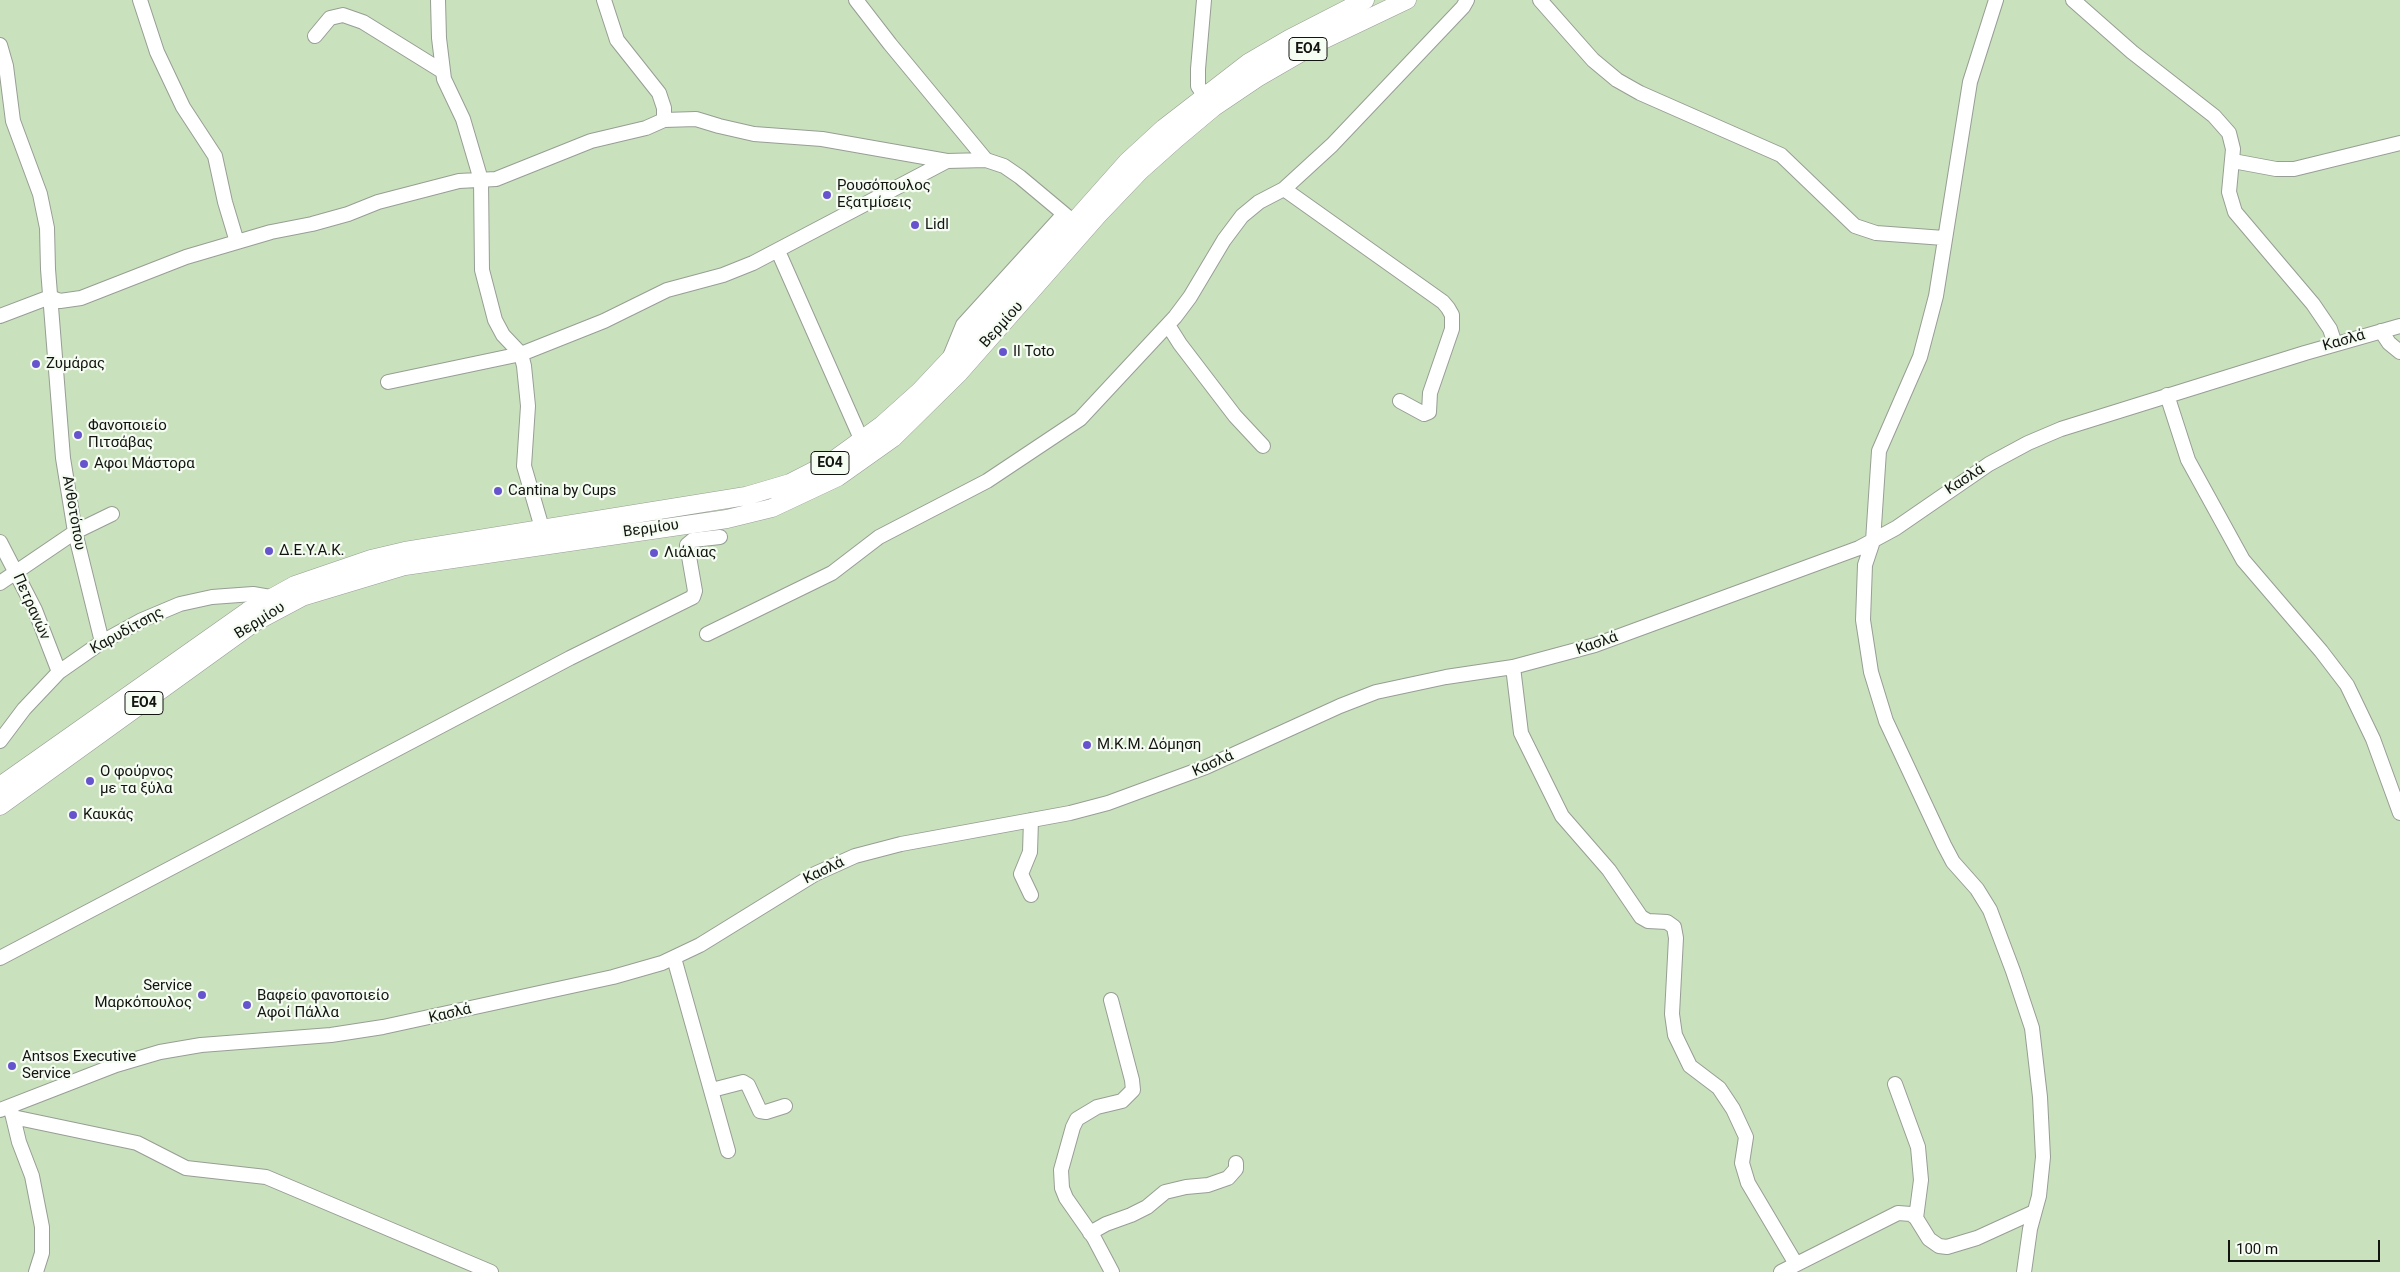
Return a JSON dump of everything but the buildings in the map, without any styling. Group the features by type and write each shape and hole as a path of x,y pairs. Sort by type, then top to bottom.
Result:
{"main road":[{"name":"ΕΟ4","path":"1209,101 1248,63 1289,38 1365,0"},
{"name":"ΕΟ4","path":"1209,101 1297,54 1407,0"},
{"name":"Βερμίου","path":"0,786 270,597 303,582 371,559 450,542 716,502 775,489 811,474 862,441 920,391 1074,222 1140,171 1209,101"},
{"name":"Βερμίου","path":"0,806 255,622 289,602 341,584 405,566 727,519 772,508 816,489 857,465 892,438 964,366 1074,222"}],"street":[{"path":"140,0 158,52 183,107 215,156 225,202 237,242"},
{"path":"438,0 442,71 463,119 481,180 482,270 495,320 503,335 521,354 527,382 524,466 542,528"},
{"path":"604,0 617,40 659,93 664,108 664,120"},
{"path":"856,0 986,160"},
{"path":"1204,0 1198,86 1209,101"},
{"path":"1389,8 1415,0"},
{"path":"707,634 826,576 879,537 1004,471 1080,420 1168,325 1190,297 1224,240 1242,216 1259,202 1284,189 1361,116 1463,7 1467,0"},
{"path":"1540,0 1578,44 1617,80 1640,93 1781,155 1855,226 1876,233 1944,238"},
{"path":"1996,0 1970,82 1936,296 1916,369 1879,451 1873,542 1865,565 1863,620 1870,665 1882,708 1953,862 1977,889 1990,910 2032,1028 2040,1098 2043,1157 2040,1196 2034,1212 2024,1272"},
{"path":"2074,0 2132,52 2214,116 2228,133 2233,149 2233,161 2228,179 2229,192 2235,212 2314,304 2330,329 2335,344"},
{"path":"315,36 330,18 344,15 363,22 442,71"},
{"name":"Ανθοτόπου","path":"0,45 6,66 13,121 43,208 47,228 50,297 63,458 75,532 102,642"},
{"path":"0,316 50,297 60,301 81,298 186,257 271,232 312,224 348,214 378,202 458,181 496,179 591,140 646,128 664,120 696,118 718,126 748,133 822,139 947,161 986,160 1004,166 1016,174 1074,222"},
{"path":"2233,161 2276,169 2294,169 2400,143"},
{"path":"388,382 521,354 604,321 667,290 723,275 778,251 947,161"},
{"path":"1284,189 1443,302 1452,315 1452,329 1430,393 1429,412 1424,414 1400,401"},
{"path":"778,251 862,441"},
{"path":"1168,325 1180,344 1235,416 1263,446"},
{"name":"Κασλά","path":"8,1111 116,1065 160,1052 191,1046 331,1035 383,1028 604,979 674,958 748,916 797,884 855,856 901,844 1108,804 1160,786 1340,706 1376,692 1446,677 1513,667 1595,645 1807,569 1873,542 1968,477 2013,450 2068,426 2335,344 2400,326"},
{"path":"2381,331 2389,343 2400,352"},
{"path":"2167,395 2188,460 2243,560 2321,651 2347,685 2373,739 2400,813"},
{"path":"0,583 75,532 112,514"},
{"path":"0,958 160,872 334,784 570,658 693,597 695,591 687,545 693,540 720,537"},
{"name":"Πετρανών","path":"0,542 35,610 59,672"},
{"name":"Καρυδίτσης","path":"0,741 24,709 59,672 102,642 142,620 193,600 238,595 270,597 289,602"},
{"path":"1513,667 1521,733 1562,816 1609,870 1642,917 1648,921 1666,922 1674,927 1676,938 1672,1014 1676,1035 1690,1066 1719,1088 1732,1109 1746,1137 1742,1163 1748,1182 1796,1264"},
{"path":"1031,820 1030,852 1021,874 1031,895"},
{"path":"674,958 728,1151"},
{"path":"1111,1000 1133,1090 1122,1101 1097,1107 1077,1119 1061,1170 1062,1188 1066,1198 1090,1233 1112,1272"},
{"path":"712,1090 743,1082 748,1085 760,1111 766,1112 785,1106"},
{"path":"1895,1084 1918,1148 1921,1180 1916,1218"},
{"path":"8,1111 32,1176 42,1227 42,1253 36,1272"},
{"path":"8,1111 137,1143 186,1168 266,1177 491,1272"},
{"path":"1090,1233 1106,1224 1147,1207 1165,1192 1186,1187 1208,1185 1228,1178 1236,1169 1236,1163"},
{"path":"1781,1272 1893,1215 1905,1212 1916,1218 1929,1239 1939,1246 1947,1247 1977,1238 2034,1212"}],"green space":[{"path":"0,0 2400,0 2400,1272 0,1272"}],"place":[{"name":"Ρουσόπουλος Εξατμίσεις","path":"827,195"},
{"name":"Lidl","path":"915,225"},
{"name":"Il Toto","path":"1003,352"},
{"name":"Ζυμάρας","path":"36,364"},
{"name":"Φανοποιείο Πιτσάβας","path":"78,435"},
{"name":"Αφοι Μάστορα","path":"84,464"},
{"name":"Cantina by Cups","path":"498,491"},
{"name":"Δ.Ε.Υ.Α.Κ.","path":"269,551"},
{"name":"Λιάλιας","path":"654,553"},
{"name":"Μ.Κ.Μ. Δόμηση","path":"1087,745"},
{"name":"Ο φούρνος με τα ξύλα","path":"90,781"},
{"name":"Καυκάς","path":"73,815"},
{"name":"Service Μαρκόπουλος","path":"202,995"},
{"name":"Βαφείο φανοποιείο Αφοί Πάλλα","path":"247,1005"},
{"name":"Antsos Executive Service","path":"12,1066"}]}
